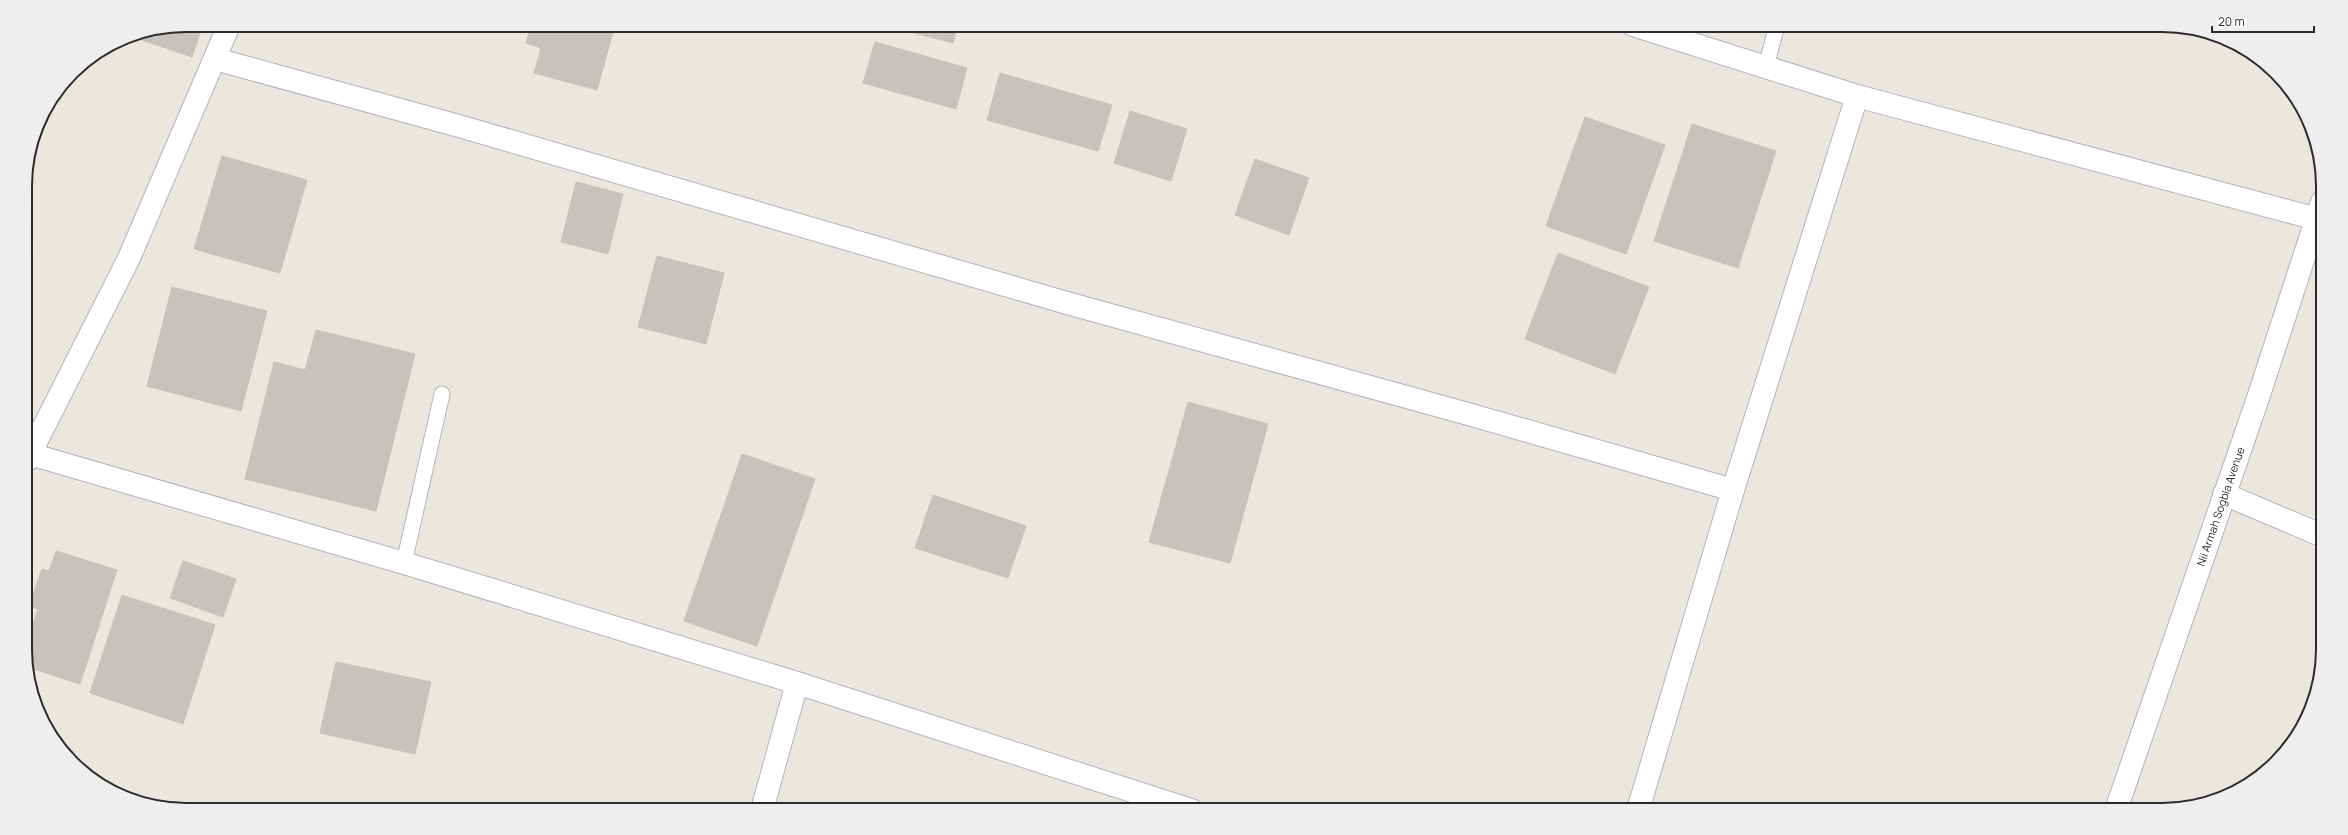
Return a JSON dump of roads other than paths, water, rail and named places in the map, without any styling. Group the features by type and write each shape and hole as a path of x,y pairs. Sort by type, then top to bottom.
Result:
{"street":[{"path":"32,449 129,258 226,32"},
{"path":"1655,32 1857,96 2316,209"},
{"path":"215,59 459,126 1060,301 1468,414 1733,490"},
{"path":"1640,803 1733,490 1857,96"},
{"name":"Nii Armah Sogbla Avenue","path":"2118,803 2316,222"},
{"path":"32,458 404,562 797,683 1169,803"},
{"path":"2224,494 2316,533"},
{"path":"764,803 797,683"}],"lane":[{"path":"1766,67 1775,32"},
{"path":"404,562 442,394"}]}
